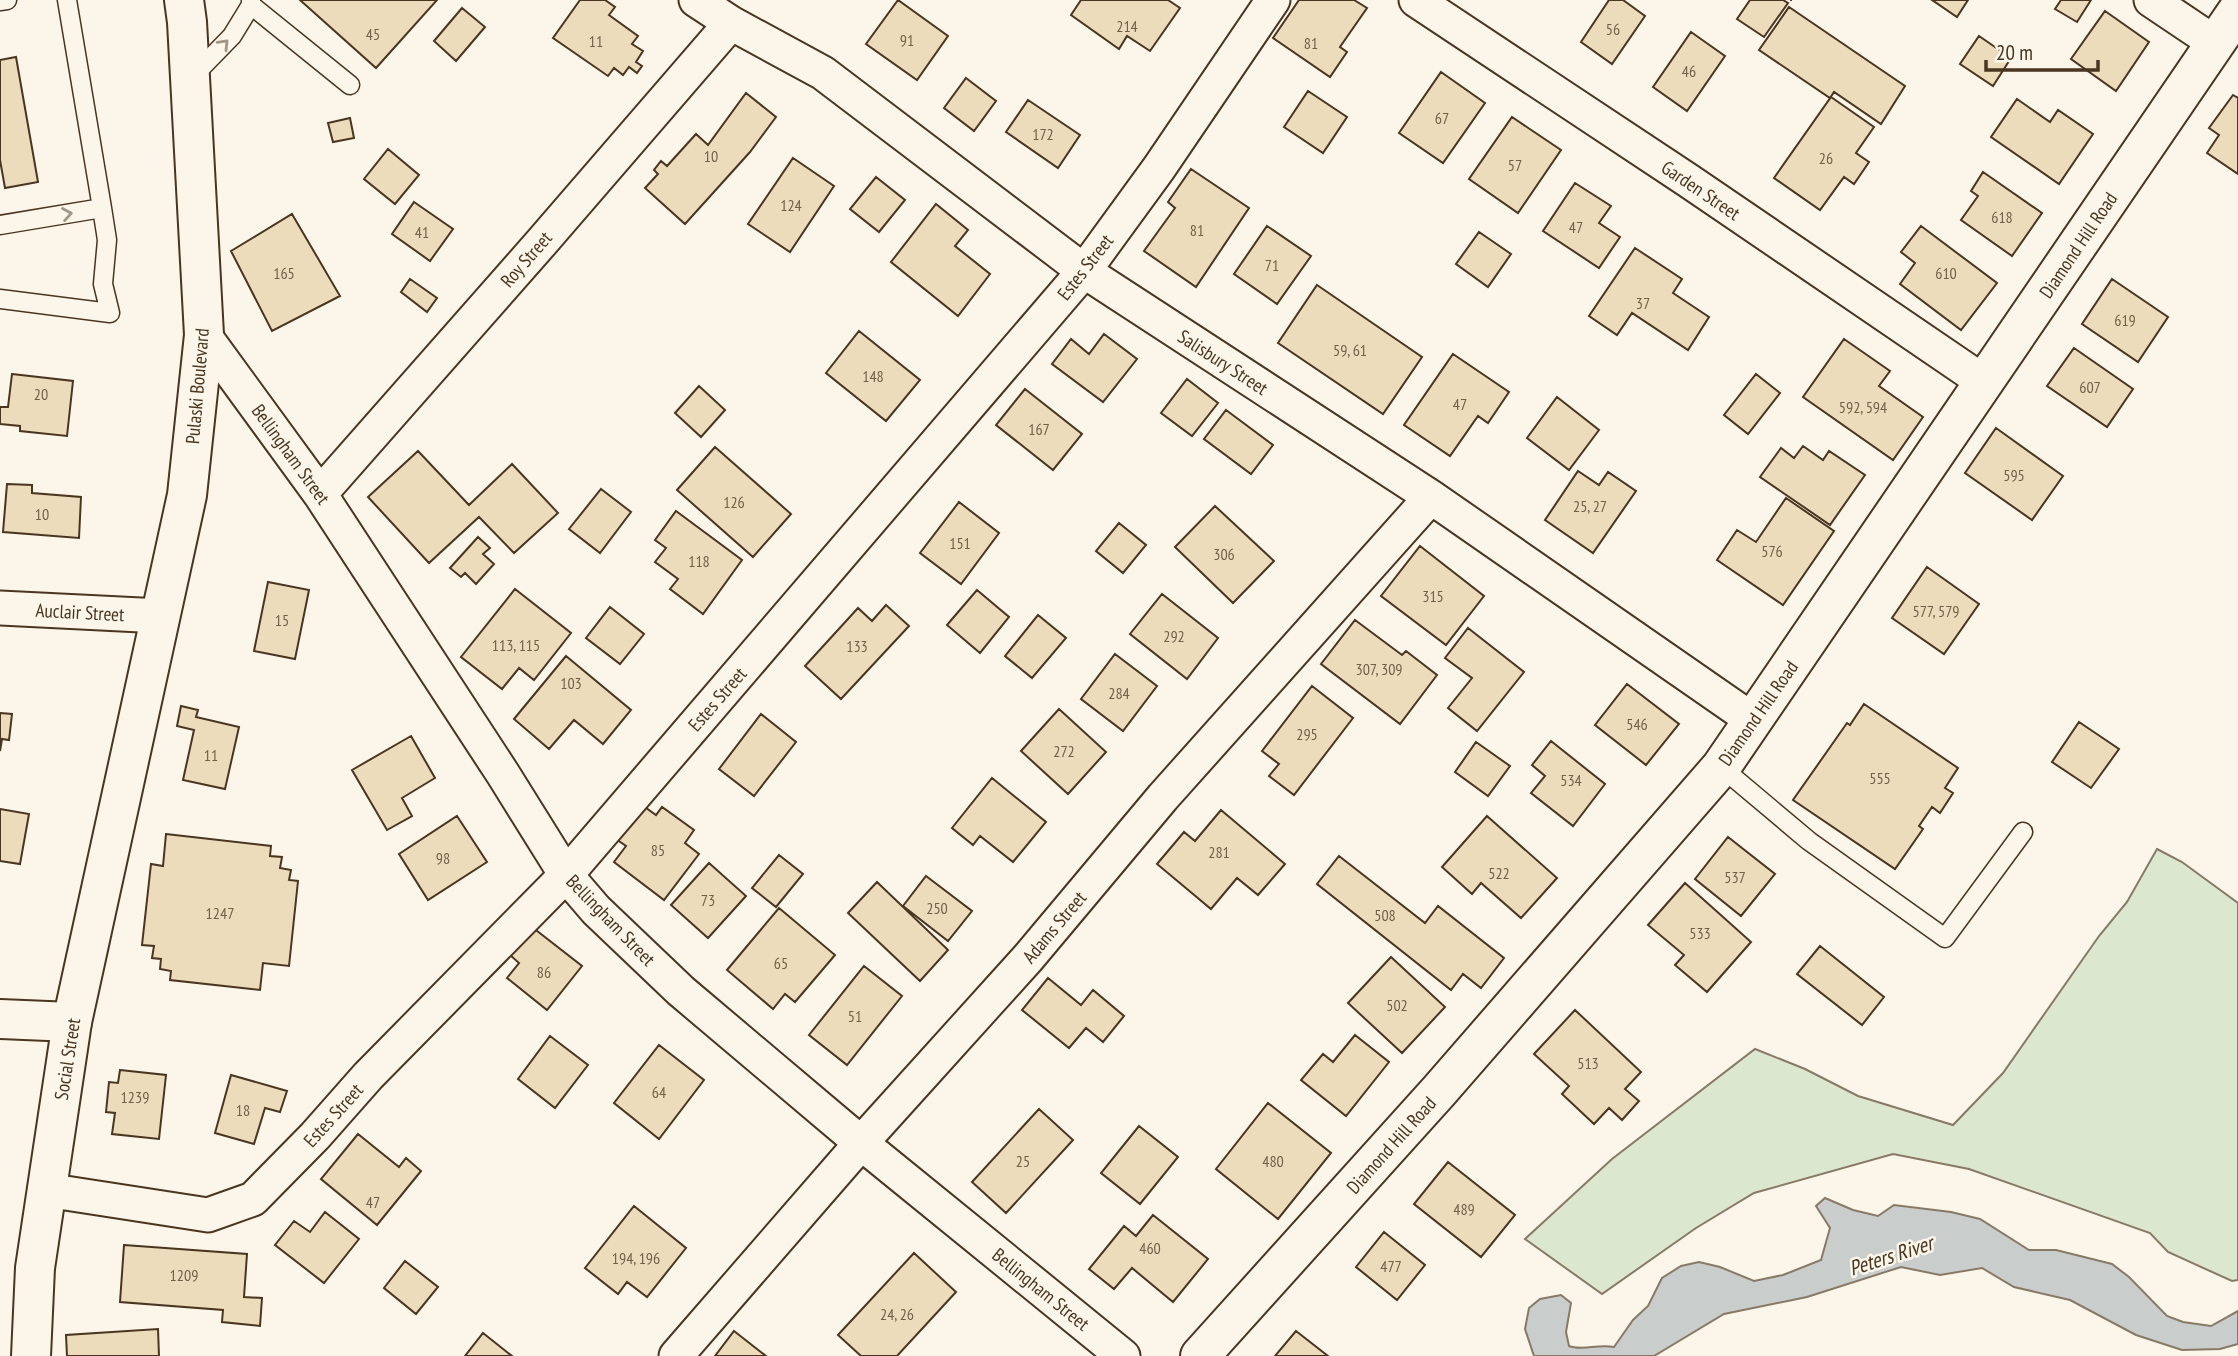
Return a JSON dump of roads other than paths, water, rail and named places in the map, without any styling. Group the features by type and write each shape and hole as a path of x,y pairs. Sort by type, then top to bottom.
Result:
{"main road":[{"name":"Pulaski Boulevard","path":"129,766 187,495 204,335 184,0"},
{"name":"Diamond Hill Road","path":"1200,1356 1439,1091 1721,767 2238,10"},
{"name":"Social Street","path":"31,1356 35,1268 72,1021 129,766"},
{"path":"0,1019 72,1021"}],"street":[{"name":"Salisbury Street","path":"696,0 731,23 823,73 1084,271 1431,497 1754,721"},
{"name":"Estes Street","path":"47,1190 208,1214 253,1199 315,1136 368,1076 566,876 1084,271 1159,168 1273,0"},
{"name":"Garden Street","path":"1416,0 1689,181 1984,382"},
{"path":"2151,0 2215,43"},
{"name":"Roy Street","path":"320,494 731,23"},
{"name":"Bellingham Street","path":"204,335 320,494 503,774 566,876 596,910 681,990 862,1143 1123,1356"},
{"name":"Adams Street","path":"676,1356 1028,958 1163,797 1431,497"},
{"name":"Auclair Street","path":"0,608 161,616"}],"lane":[{"path":"0,1 7,0"},
{"path":"0,299 110,313 103,284 107,240 67,0"},
{"path":"190,79 232,36 251,3 351,85"},
{"path":"0,225 102,208"},
{"path":"1721,767 1809,841 1945,938 2023,832"}],"water":[{"name":"Peters River","path":"1825,1198 1853,1210 1878,1216 1894,1205 1951,1212 1980,1219 2029,1250 2056,1250 2112,1264 2129,1277 2167,1316 2183,1322 2211,1326 2238,1311 2238,1344 2220,1349 2182,1350 2136,1335 2070,1300 2014,1287 1982,1268 1940,1275 1901,1267 1807,1297 1724,1314 1654,1356 1534,1356 1525,1329 1529,1308 1540,1299 1561,1295 1571,1303 1566,1332 1569,1346 1614,1347 1633,1320 1648,1306 1662,1278 1681,1266 1699,1262 1720,1267 1754,1281 1783,1275 1821,1260 1830,1228 1816,1206"}]}
